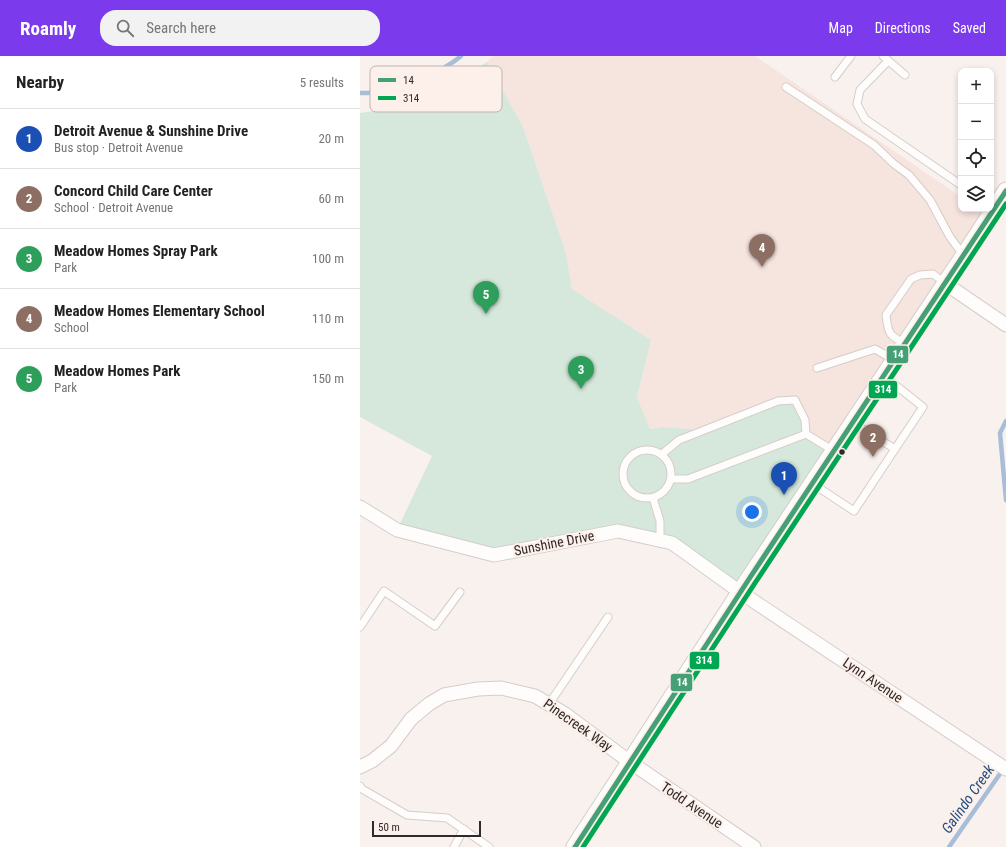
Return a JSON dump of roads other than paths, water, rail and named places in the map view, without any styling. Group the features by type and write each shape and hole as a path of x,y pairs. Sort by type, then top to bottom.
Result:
{"street":[{"path":"994,206 1006,191"},
{"path":"574,847 740,592 946,284 990,212"},
{"path":"946,284 1006,325"},
{"name":"Sunshine Drive","path":"360,507 397,530 494,555 618,531 660,540 672,543 740,592"},
{"name":"Lynn Avenue","path":"740,592 1006,769"},
{"name":"Pinecreek Way","path":"360,767 372,761 391,746 411,719 429,704 444,695 478,689 501,688 535,696 549,704 630,762"},
{"name":"Todd Avenue","path":"630,762 754,847"}],"lane":[{"path":"835,77 851,56"},
{"path":"905,75 886,58 860,90 857,104 865,119 958,183"},
{"path":"786,87 874,145 894,164 909,175 930,200 950,237 964,256"},
{"path":"905,344 891,336 887,327 886,315 910,279 920,275 933,274 946,284"},
{"path":"817,368 875,349 895,360"},
{"path":"812,484 854,511 896,449 923,407 884,376"},
{"path":"662,454 679,440 778,400 795,400 805,420 806,434"},
{"path":"852,423 896,449"},
{"path":"806,434 834,451"},
{"path":"671,479 688,479 806,434"},
{"path":"642,450 655,451 662,454 670,465 671,479 668,486 659,495 652,498 639,497 628,489 623,476 623,469 626,462 635,453 642,450"},
{"path":"652,498 660,521 660,540"},
{"path":"360,627 384,591 435,626 460,592"},
{"path":"549,704 608,617"},
{"path":"360,786 362,789 407,815 447,818 489,847"},
{"path":"454,847 464,829"}],"waterway":[{"path":"447,66 461,56"},
{"path":"360,93 370,93"},
{"name":"Galindo Creek","path":"1006,421 1000,433 1006,500"},
{"name":"Galindo Creek","path":"949,847 1004,768"}],"place":[{"name":"Meadow Homes Elementary School","path":"762,267"},
{"name":"Meadow Homes Park","path":"486,314"},
{"name":"Meadow Homes Spray Park","path":"581,389"},
{"name":"Concord Child Care Center","path":"873,457"},
{"name":"Detroit Avenue & Sunshine Drive","path":"784,495"}]}
